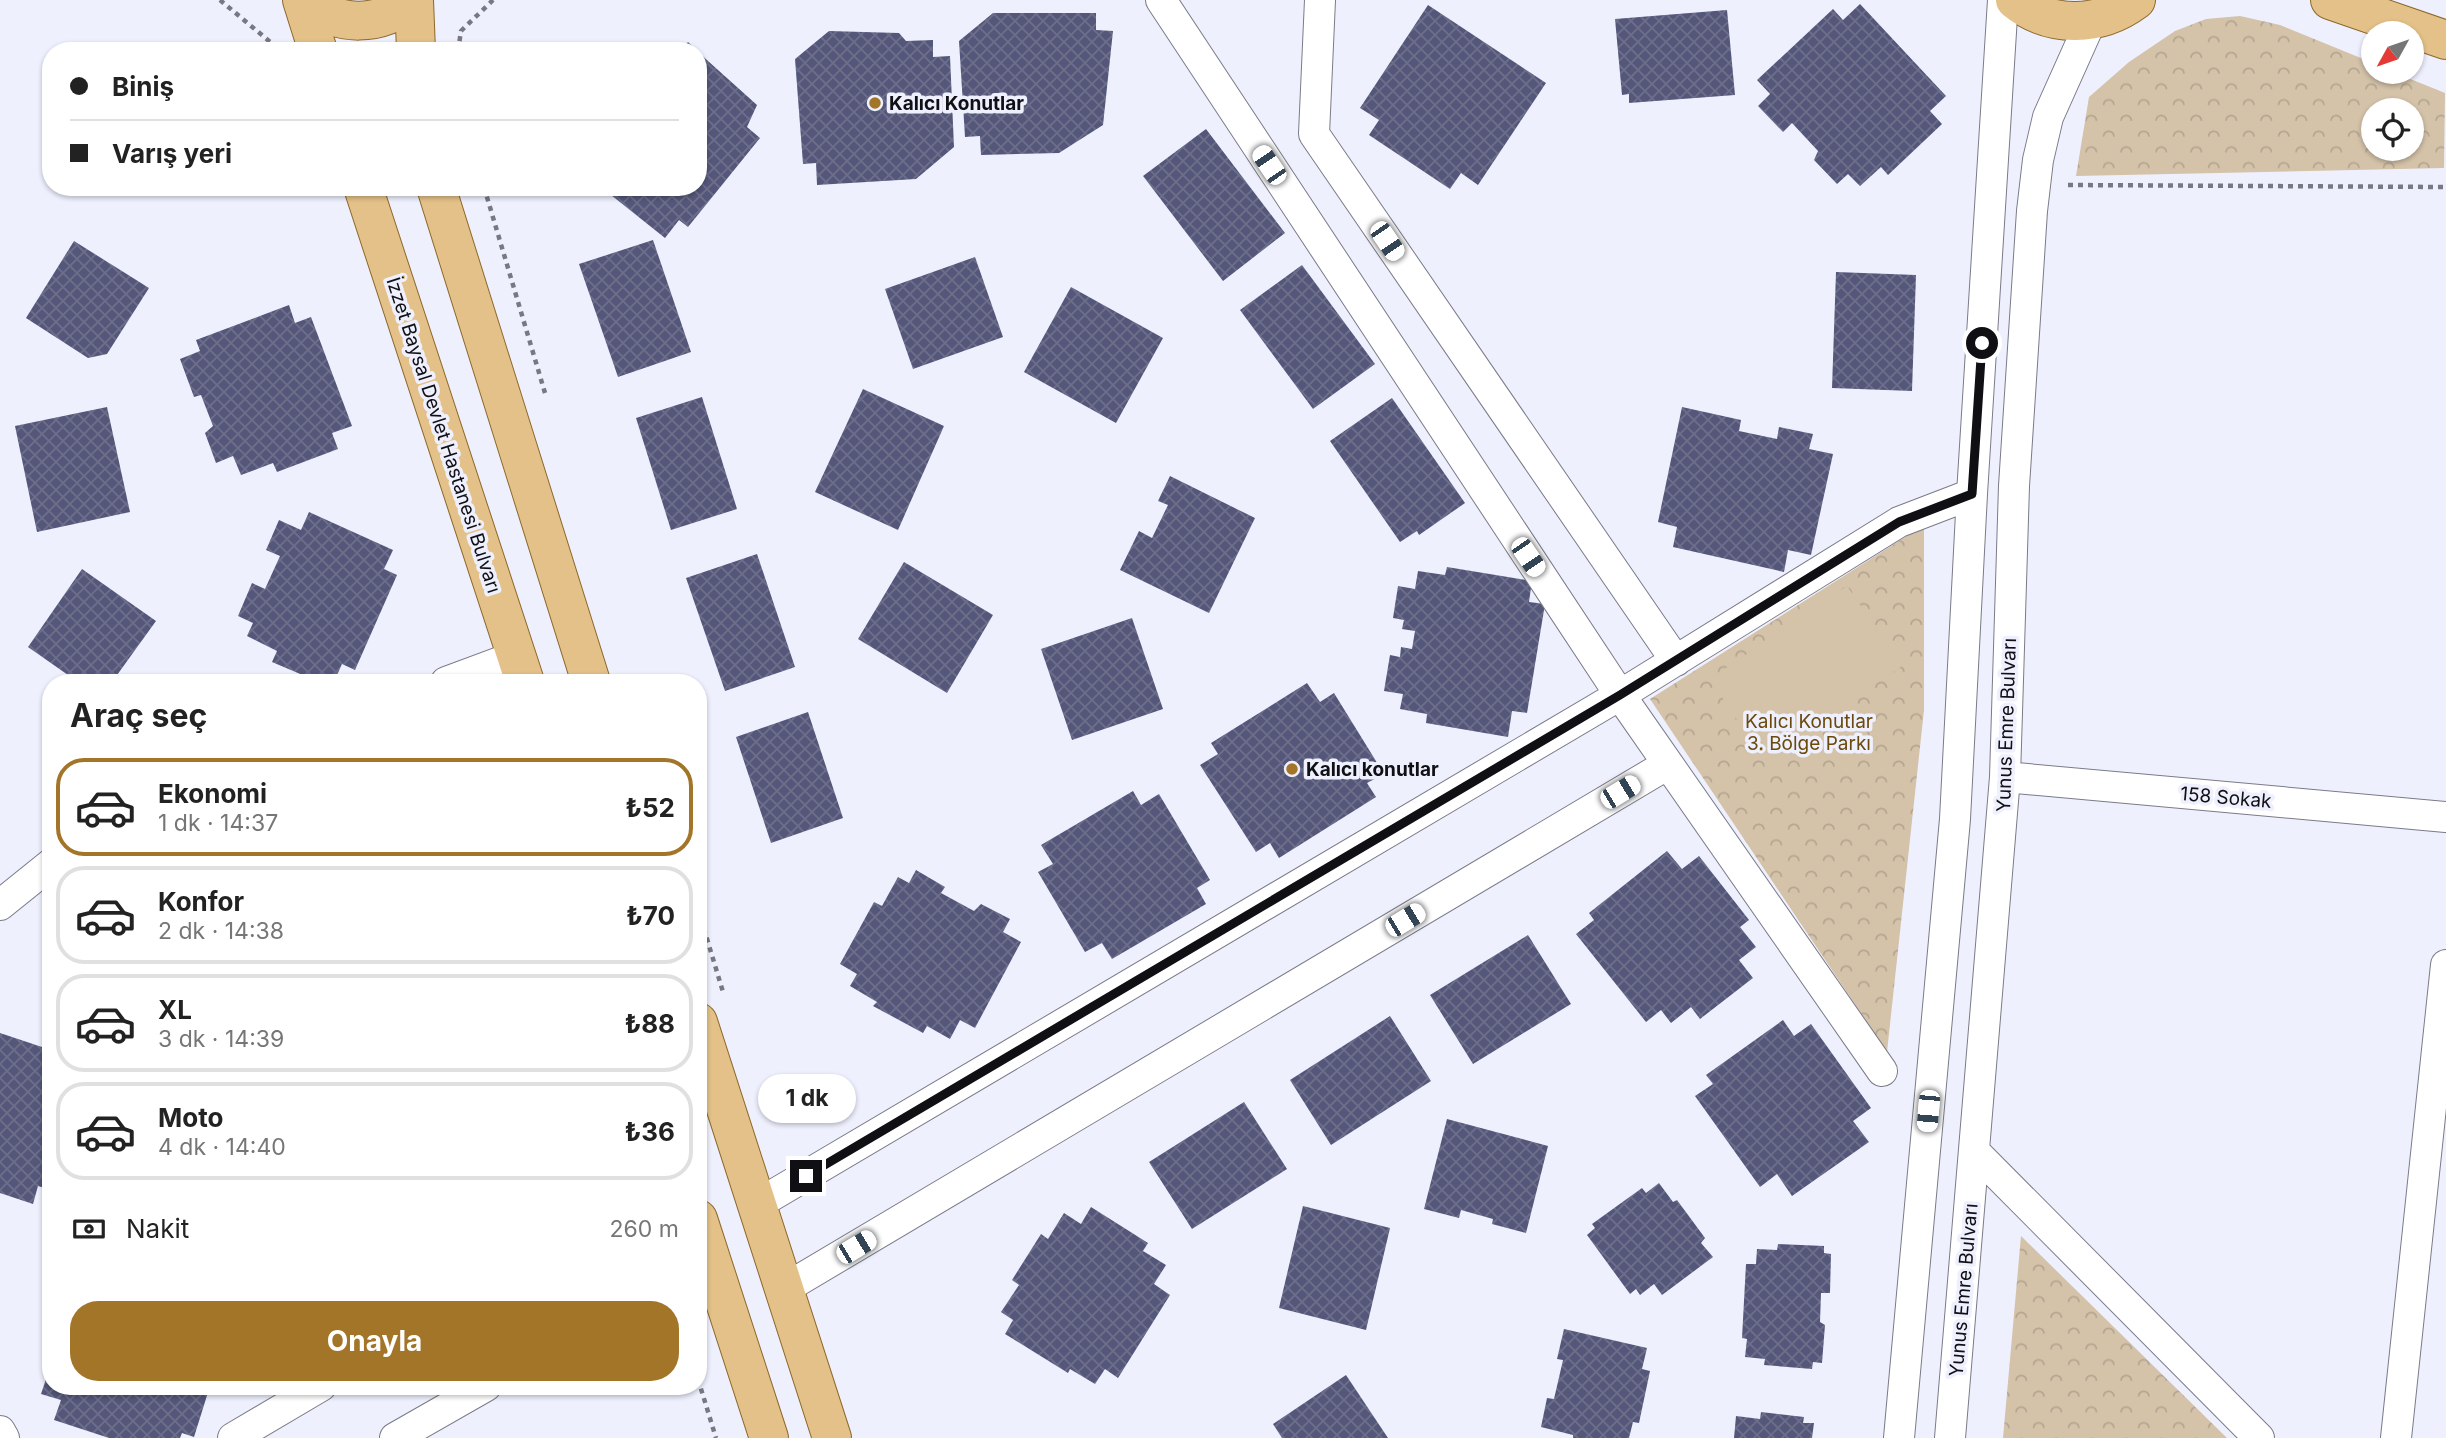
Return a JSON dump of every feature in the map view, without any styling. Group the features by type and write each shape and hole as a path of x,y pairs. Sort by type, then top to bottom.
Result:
{"main road":[{"path":"304,0 347,22 375,20 402,9 413,0"},
{"path":"304,0 316,42"},
{"path":"413,0 415,42"},
{"path":"2015,0 2047,18 2069,22 2091,21 2112,15 2136,0"},
{"path":"2330,0 2446,40"},
{"name":"İzzet Baysal Devlet Hastanesi Bulvarı","path":"366,196 520,669"},
{"path":"439,196 589,674"},
{"path":"707,1050 832,1438"},
{"path":"707,1266 769,1438"}],"street":[{"path":"1160,0 1620,695 1882,1071"},
{"path":"1320,0 1314,134 1676,661"},
{"path":"1899,1438 1955,819 2003,0"},
{"name":"Yunus Emre Bulvarı","path":"1950,1438 2005,778 2014,486 2038,160 2048,117 2091,21"},
{"path":"756,1205 1620,695 1899,522 1972,494"},
{"path":"492,674 520,669"},
{"path":"785,1289 1668,764"},
{"name":"158 Sokak","path":"2005,778 2446,817"},
{"path":"0,905 42,871"},
{"path":"2396,1438 2446,965"},
{"path":"1975,1152 2259,1438"},
{"path":"233,1438 306,1395"},
{"path":"395,1438 470,1395"},
{"path":"0,1431 4,1438"}],"path":[{"path":"220,0 269,42"},
{"path":"459,42 461,31 493,0"},
{"path":"2036,185 2446,187"},
{"path":"703,1395 716,1438"}],"green space":[{"path":"2240,16 2280,25 2361,58 2361,84 2423,84 2445,93 2444,168 2076,176 2089,97 2129,62 2175,31 2206,19"},
{"name":"Kalıcı Konutlar 3. Bölge Parkı","path":"1924,525 1924,710 1887,1052 1650,699"},
{"path":"1847,586 1902,666 1764,760 1710,679"},
{"path":"2021,1236 2227,1438 2003,1438"}],"building":[{"path":"1860,4 1946,96 1930,111 1942,124 1888,175 1881,167 1860,186 1848,174 1837,184 1814,160 1818,151 1792,123 1783,132 1758,106 1770,94 1757,80 1833,9 1843,20"},
{"path":"1428,5 1546,83 1478,185 1461,173 1450,189 1369,135 1379,120 1360,108"},
{"path":"1727,10 1735,95 1629,103 1629,94 1622,95 1615,19"},
{"name":"Kalıcı Konutlar","path":"993,13 1096,13 1096,30 1113,31 1103,125 1059,153 981,155 980,136 965,137 959,41"},
{"name":"Kalıcı Konutlar","path":"829,31 899,33 906,41 933,40 933,57 950,56 954,147 916,179 817,185 816,163 803,164 795,59"},
{"path":"707,60 757,105 747,127 760,138 688,227 679,220 665,238 612,196 707,196"},
{"path":"1206,129 1285,233 1223,281 1143,176"},
{"path":"653,240 691,352 618,377 579,264"},
{"path":"74,241 149,288 107,354 88,358 26,318"},
{"path":"975,257 1003,337 913,369 885,289"},
{"path":"1302,265 1375,364 1313,409 1240,310"},
{"path":"1836,272 1916,275 1912,391 1832,388"},
{"path":"1071,287 1163,338 1116,423 1024,372"},
{"path":"289,305 295,323 311,317 352,426 332,433 338,449 277,472 273,463 241,475 233,456 216,463 205,433 213,426 201,395 194,397 180,359 200,351 196,340"},
{"path":"863,389 944,426 898,530 815,492"},
{"path":"702,397 737,509 671,530 636,418"},
{"path":"1392,398 1465,503 1419,535 1417,531 1400,542 1330,441"},
{"path":"107,407 130,512 37,532 15,426"},
{"path":"1682,407 1741,420 1739,431 1777,439 1779,427 1813,434 1809,449 1833,454 1811,555 1788,550 1784,572 1673,547 1677,527 1658,522"},
{"path":"1170,476 1255,518 1209,613 1120,570 1139,531 1152,538 1168,505 1158,501"},
{"path":"309,512 393,550 384,569 397,575 355,670 342,664 338,674 300,674 272,662 277,651 247,636 253,623 238,616 252,583 265,589 280,556 266,550 279,520 301,530"},
{"path":"757,554 795,667 725,691 686,578"},
{"path":"904,562 993,615 947,693 858,639"},
{"name":"Kalıcı Konutlar","path":"1447,567 1532,581 1529,602 1545,604 1527,713 1512,711 1508,737 1426,723 1427,714 1400,709 1403,694 1384,691 1390,655 1400,657 1401,647 1412,649 1415,631 1402,629 1404,620 1393,618 1398,586 1415,589 1418,571 1445,575"},
{"path":"82,569 156,621 118,674 67,674 28,647"},
{"path":"1132,618 1163,709 1072,740 1041,649"},
{"name":"Kalıcı konutlar","path":"1307,683 1320,702 1334,693 1384,774 1367,783 1376,797 1279,858 1270,843 1256,852 1200,765 1218,754 1211,743"},
{"path":"808,712 843,818 771,843 736,737"},
{"path":"1133,791 1141,805 1159,794 1210,880 1197,888 1206,904 1112,959 1102,943 1085,952 1038,872 1053,864 1041,845"},
{"path":"1667,851 1682,869 1699,856 1749,920 1740,927 1756,947 1739,960 1753,978 1700,1019 1691,1007 1671,1023 1661,1010 1646,1022 1576,934 1594,920 1589,913"},
{"path":"916,870 945,887 941,893 974,911 981,904 1010,919 1003,932 1021,942 975,1028 960,1020 950,1039 927,1026 923,1033 873,1006 877,1002 850,986 857,974 840,964 874,902 882,906 898,877 909,883"},
{"path":"1528,935 1571,1004 1473,1064 1430,995"},
{"path":"1390,1016 1431,1081 1331,1145 1290,1080"},
{"path":"1783,1020 1794,1036 1811,1024 1871,1108 1853,1121 1869,1142 1792,1196 1777,1174 1760,1187 1695,1096 1713,1084 1706,1075"},
{"path":"0,1033 42,1047 42,1187 38,1186 33,1204 0,1193"},
{"path":"1244,1102 1287,1169 1192,1229 1149,1162"},
{"path":"1447,1119 1548,1146 1526,1233 1492,1224 1493,1219 1461,1210 1459,1218 1424,1209"},
{"path":"1659,1183 1673,1202 1677,1200 1705,1238 1701,1243 1713,1257 1662,1295 1654,1284 1640,1295 1636,1289 1630,1294 1587,1235 1595,1228 1592,1224 1642,1188 1646,1193"},
{"path":"1303,1206 1390,1228 1366,1330 1279,1308"},
{"path":"1091,1207 1148,1243 1143,1251 1166,1265 1154,1284 1170,1295 1118,1378 1105,1369 1095,1384 1070,1369 1068,1373 1005,1334 1013,1320 1001,1312 1019,1285 1012,1280 1041,1234 1048,1239 1064,1213 1081,1224"},
{"path":"1778,1244 1824,1246 1824,1253 1831,1254 1830,1293 1821,1293 1820,1322 1825,1325 1822,1363 1813,1362 1812,1369 1764,1365 1765,1359 1745,1357 1747,1339 1742,1338 1746,1264 1756,1264 1757,1249 1777,1250"},
{"path":"1564,1329 1647,1348 1642,1369 1650,1371 1639,1423 1633,1422 1629,1438 1573,1438 1573,1435 1541,1427 1547,1398 1554,1399 1563,1360 1557,1359"},
{"path":"1346,1375 1388,1438 1282,1438 1273,1424"},
{"path":"44,1395 207,1395 194,1437 182,1433 180,1438 109,1438 54,1420 61,1400"},
{"path":"1761,1412 1804,1417 1803,1423 1814,1423 1812,1438 1734,1438 1736,1416 1760,1419"}],"place":[{"name":"Kalıcı Konutlar","path":"875,103"},
{"name":"Kalıcı konutlar","path":"1292,769"}],"route":[{"path":"806,1176 1620,695 1899,522 1972,494 1982,343"}]}
